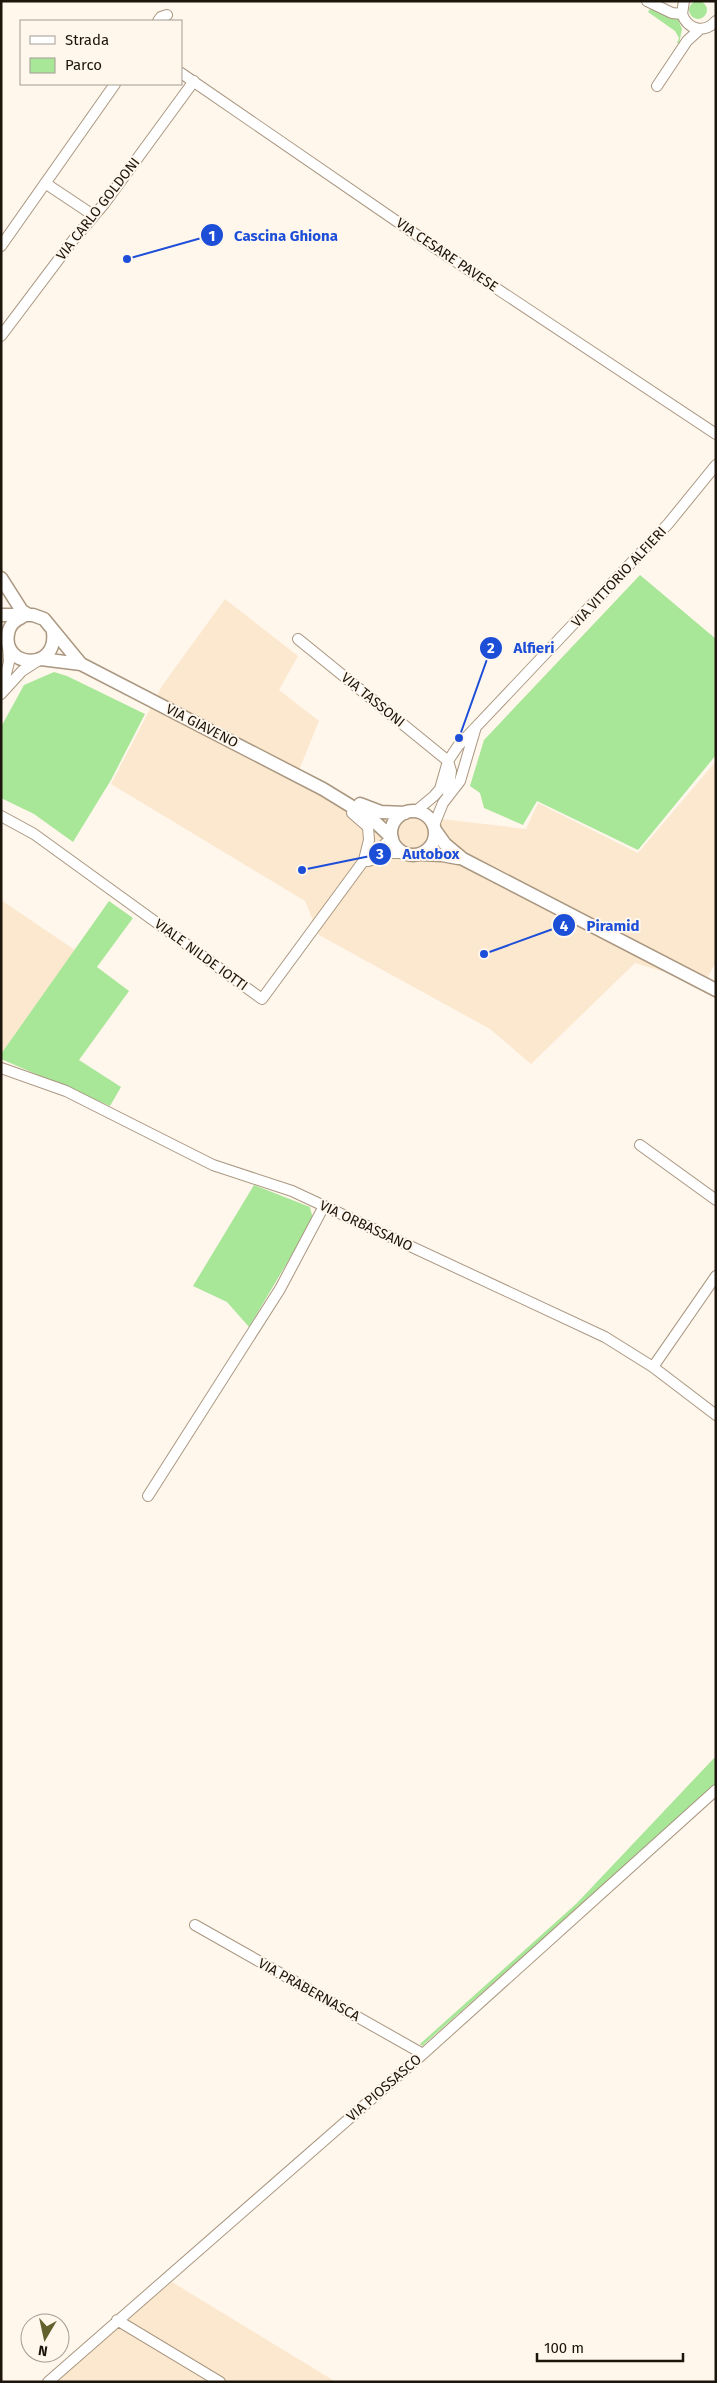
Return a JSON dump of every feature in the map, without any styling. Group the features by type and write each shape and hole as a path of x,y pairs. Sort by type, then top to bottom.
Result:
{"main road":[{"path":"1,578 25,616 15,621 9,628 5,639"},
{"name":"VIA GIAVENO","path":"1,615 44,619 81,664"},
{"path":"41,659 50,651 53,644 53,632"},
{"name":"VIA GIAVENO","path":"5,639 12,652 21,659 34,661 41,659 81,664 324,789 372,819 392,838 398,849 403,853"},
{"name":"VIA GIAVENO","path":"324,789 381,812 410,812"},
{"path":"392,838 394,823 410,812 427,816 445,844 463,859 716,990"},
{"path":"403,853 415,856 427,851 434,842 435,828"},
{"path":"421,854 463,859"}],"street":[{"path":"647,1 663,9 682,14"},
{"path":"663,9 684,2 682,14 688,25 687,41"},
{"path":"657,86 687,41 700,30 715,22"},
{"path":"688,25 700,30"},
{"name":"VIA CESARE PAVESE","path":"182,74 445,254 716,434"},
{"name":"VIA CARLO GOLDONI","path":"1,336 93,215 104,204 194,81"},
{"path":"1,246 114,85"},
{"path":"45,183 93,215"},
{"name":"VIA VITTORIO ALFIERI","path":"410,812 434,796 440,789 448,761 458,746 668,524 716,465"},
{"path":"1,694 7,670 5,639"},
{"name":"VIA TASSONI","path":"298,639 448,761"},
{"path":"1,694 22,671 41,659"},
{"name":"VIA VITTORIO ALFIERI","path":"435,828 438,812 460,781 476,729"},
{"name":"VIA VITTORIO ALFIERI","path":"448,761 451,771 448,796"},
{"name":"VIA GIAVENO","path":"324,789 368,827 368,847 362,863"},
{"name":"VIALE NILDE IOTTI","path":"1,816 34,834 262,999 362,863"},
{"path":"362,863 392,838"},
{"path":"362,863 380,856 403,853"},
{"name":"VIA ORBASSANO","path":"1,1068 66,1091 213,1165 292,1190 605,1337 653,1367 716,1415"},
{"path":"640,1145 716,1200"},
{"path":"148,1496 280,1289 324,1206"},
{"path":"653,1367 716,1276"},
{"name":"VIA PIOSSASCO","path":"48,2382 423,2054 716,1790"},
{"name":"VIA PRABERNASCA","path":"195,1925 423,2054"},
{"path":"117,2320 220,2382"}],"shaded area":[{"path":"225,599 298,656 279,690 319,721 297,775 381,812 526,829 538,803 638,853 716,761 716,962 704,984 635,963 531,1064 490,1029 319,935 305,901 111,784 162,686"},
{"path":"1,900 75,950 1,1054"},
{"path":"172,2282 336,2382 50,2382"}],"green space":[{"path":"698,1 705,3 707,10 705,17 698,19 691,17 689,10 691,3"},
{"path":"650,9 677,17 682,29 679,44 677,43 679,38 675,31 648,12"},
{"path":"640,575 716,639 716,755 638,850 537,801 523,825 484,808 480,793 470,786 484,740"},
{"path":"54,672 67,676 145,714 111,780 73,842 34,814 1,798 1,727 24,685"},
{"path":"109,901 133,918 97,967 129,991 79,1060 121,1087 110,1106 1,1059 1,1054"},
{"path":"254,1185 310,1207 313,1219 249,1327 227,1302 193,1286"},
{"path":"716,1756 716,1785 422,2046 420,2044 577,1903"}],"place":[{"name":"Cascina Ghiona","path":"127,259"},
{"name":"Alfieri","path":"459,738"},
{"name":"Autobox","path":"302,870"},
{"name":"Piramid","path":"484,954"}]}
